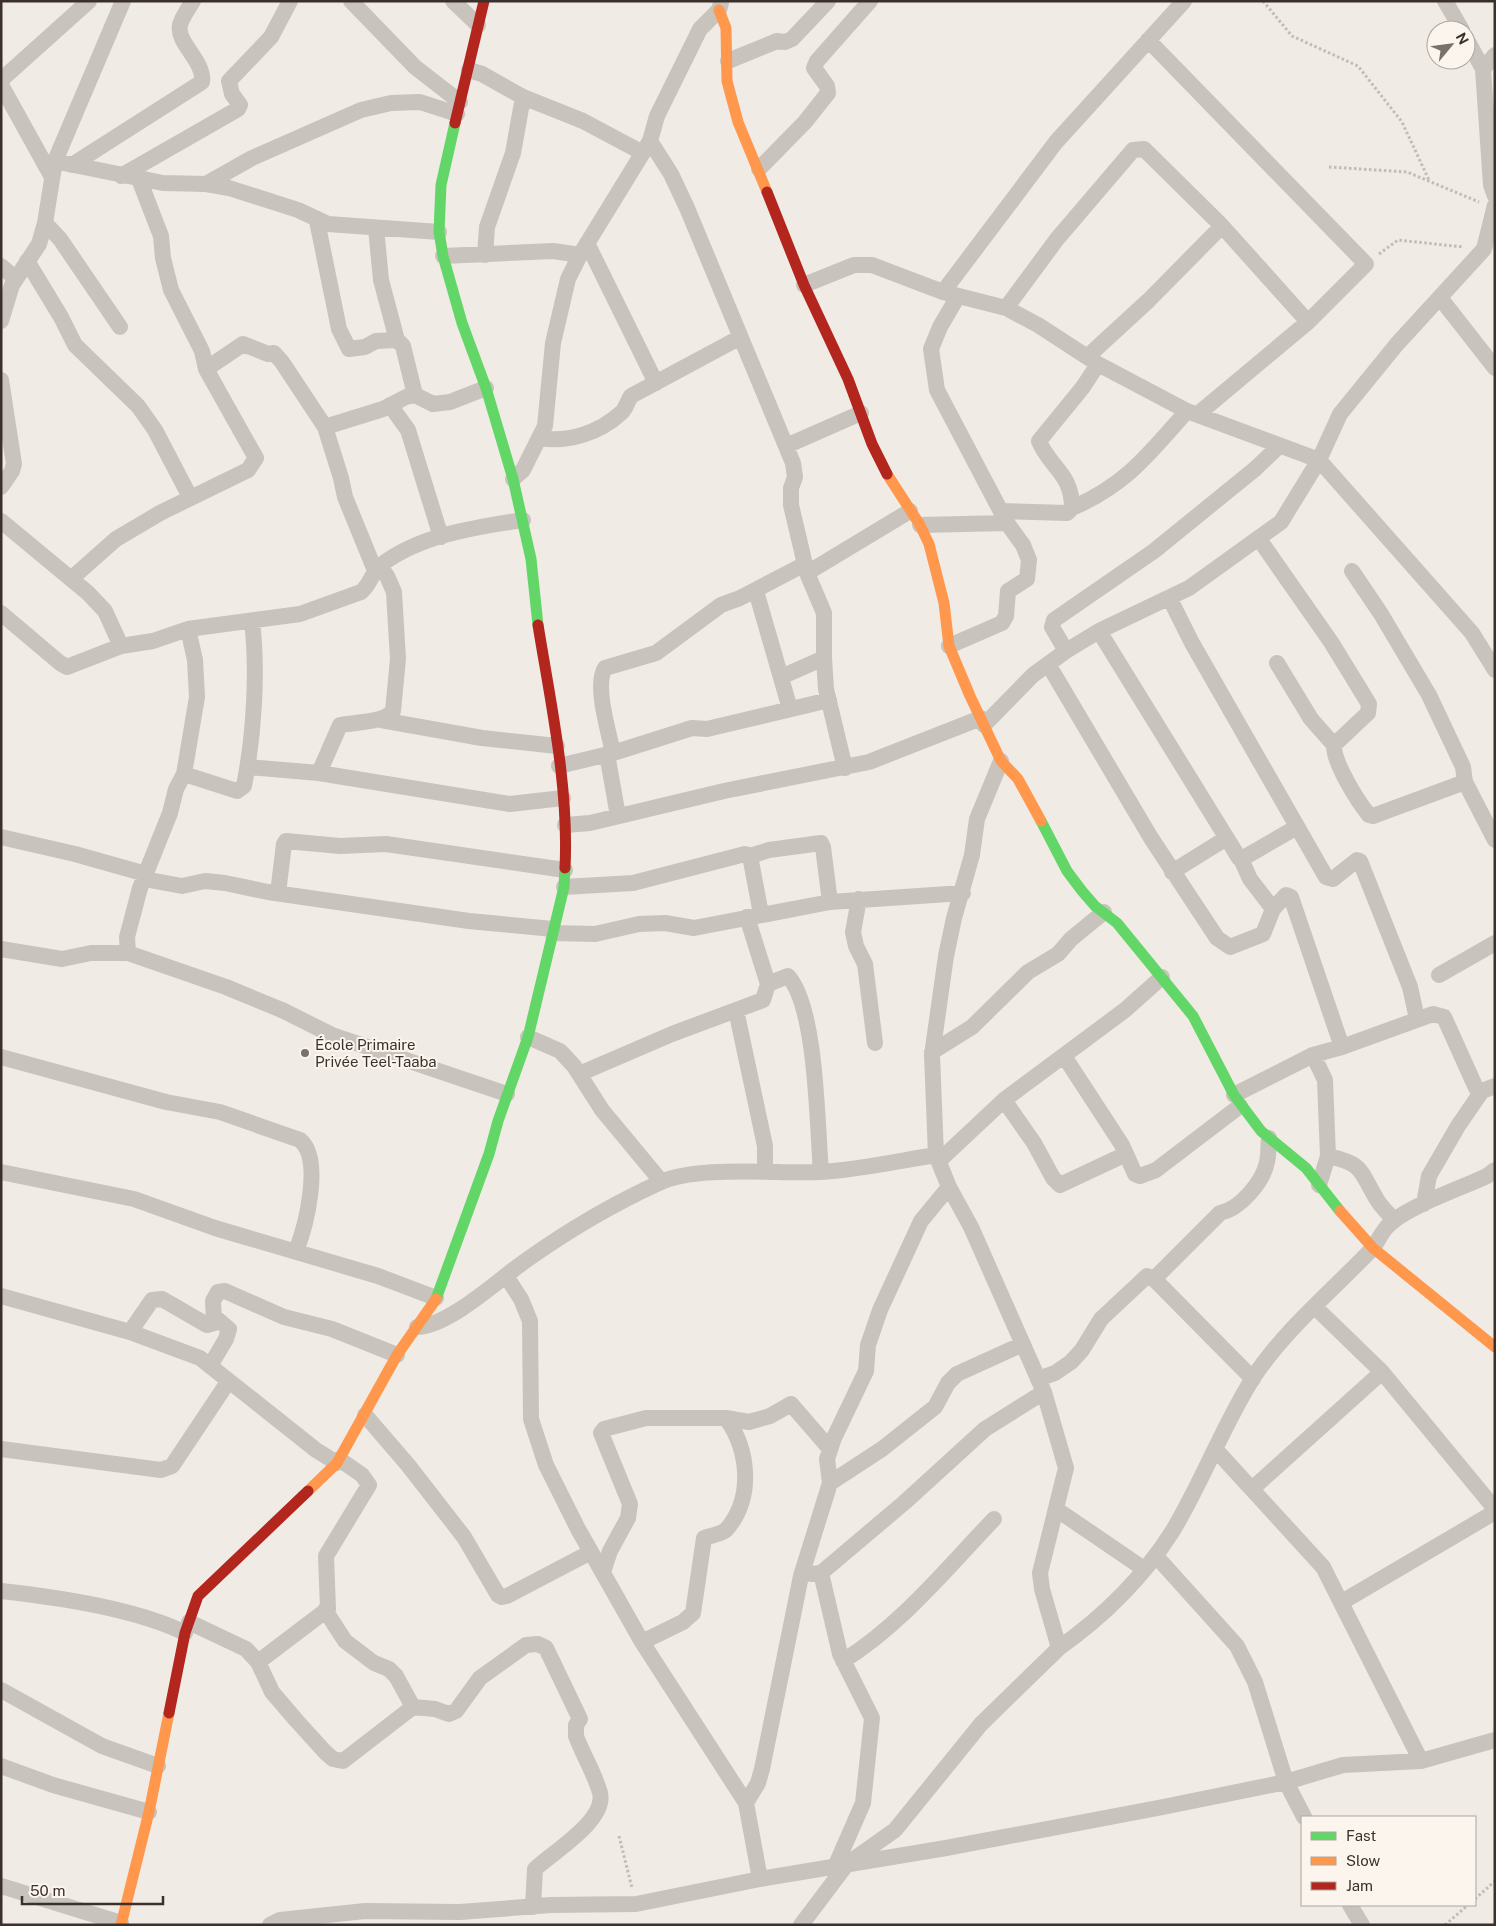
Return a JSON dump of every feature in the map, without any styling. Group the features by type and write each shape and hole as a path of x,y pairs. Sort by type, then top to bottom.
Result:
{"street":[{"path":"1,80 90,1"},
{"path":"1,321 16,279 39,244 45,224 53,169 123,1"},
{"path":"53,169 72,165 202,82 201,69 179,32 180,24 193,1"},
{"path":"121,176 238,109 240,105 232,94 229,81 271,37 290,1"},
{"path":"351,1 415,67 459,108"},
{"path":"453,1 478,25"},
{"path":"1,1886 121,1924 149,1812 187,1627 198,1596 338,1461 397,1355 436,1298 489,1154 507,1094 528,1037 564,887 565,825 557,746 537,620 534,577 523,520 486,388 462,322 443,256 439,232 442,185 484,1"},
{"path":"728,61 777,41 785,42 792,39 828,1"},
{"path":"759,169 805,122 828,93 827,86 814,68 816,62 870,1"},
{"path":"949,646 1002,623 1006,616 1008,592 1027,579 1029,560 1023,545 1004,517 937,390 932,349 950,294 1056,142 1184,1"},
{"path":"1445,1 1456,20"},
{"path":"720,5 726,28 728,61 726,80 732,102 804,285 829,335 888,478 920,525 934,559 944,603 949,646 1001,762 1018,779 1068,871 1095,906 1117,923 1193,1016 1237,1100 1269,1138 1306,1168 1373,1248 1495,1347"},
{"path":"512,479 523,470 545,426 553,343 568,279 583,249 647,147 657,116 700,28 720,5"},
{"path":"920,525 1067,513 1072,508 1091,500 1114,486 1140,465 1192,413 1308,322 1366,264 1148,40"},
{"path":"1483,69 1495,55"},
{"path":"565,825 590,823 724,791 845,768 869,762 934,735 983,721 1033,676 1066,651 1099,631 1170,599 1215,571 1280,522 1319,460 1340,414 1397,344 1441,299 1484,249 1494,203 1491,185 1483,69 1476,56"},
{"path":"469,70 490,77 523,96 647,147 675,182 739,338 793,462 795,477 791,488 790,505 806,569 824,613 824,658 829,700 845,768"},
{"path":"1,85 53,169"},
{"path":"485,255 487,227 513,154 523,96"},
{"path":"206,184 252,158 361,110 391,103 420,102 459,108"},
{"path":"1006,308 1057,239 1133,150 1144,149 1222,226 1308,322"},
{"path":"72,165 163,183 206,184 238,191 298,210 317,221 328,224 439,232"},
{"path":"72,578 116,539 190,497 248,470 256,458 206,369 202,351 171,290 163,258 161,236 139,179"},
{"path":"317,221 339,329 349,348 365,347 376,341 397,340"},
{"path":"45,224 60,239 120,327"},
{"path":"1072,508 1068,483 1039,441 1084,387 1092,360 1222,226"},
{"path":"376,228 381,280 397,340 403,346 415,395"},
{"path":"443,256 583,249"},
{"path":"583,249 656,384"},
{"path":"27,261 61,317 75,345 124,391 144,414 155,430 190,497"},
{"path":"804,285 862,264 950,294 1006,308 1038,325 1092,360 1192,413 1319,460 1472,633 1495,670"},
{"path":"1,266 16,279"},
{"path":"1441,299 1495,368"},
{"path":"540,438 558,441 571,439 586,433 621,413 631,396 739,338"},
{"path":"206,369 243,344 268,354 274,353 290,372 325,427 345,497 378,569 388,576 394,592 398,659 392,711 381,720"},
{"path":"1,380 14,464 12,471 1,487"},
{"path":"325,427 390,405 406,396 415,395 433,404 450,402 486,388"},
{"path":"390,405 408,430 441,537"},
{"path":"786,446 861,413"},
{"path":"1066,651 1052,627 1054,620 1154,551 1255,469 1279,446"},
{"path":"618,816 603,704 602,673 605,668 656,653 721,605 806,569 910,511"},
{"path":"1,613 67,667 121,646 153,641 188,630 300,614 361,592 367,588 378,569 407,550 441,537 484,526 523,520"},
{"path":"1,521 72,578 104,611 121,646"},
{"path":"1259,539 1331,642 1369,704 1368,713 1334,745"},
{"path":"1352,571 1382,614 1429,695 1463,767 1465,782 1495,840"},
{"path":"756,590 790,709"},
{"path":"1170,599 1192,642 1296,827 1329,879 1357,860 1360,861 1410,987 1417,1019"},
{"path":"184,774 238,791 244,786 248,767 255,645 252,621"},
{"path":"128,953 127,937 130,921 170,813 176,789 184,774 197,697 195,660 188,630"},
{"path":"1099,631 1225,839 1241,859 1250,879 1273,909"},
{"path":"780,677 824,658"},
{"path":"1277,663 1312,719 1334,745 1334,752 1344,774 1366,811 1373,816 1465,782"},
{"path":"1048,664 1172,872 1217,938 1230,947 1263,934 1273,909 1286,896 1291,897 1342,1047"},
{"path":"559,766 610,753 692,728 707,729 829,700"},
{"path":"320,773 340,725 360,721 381,720 482,738 557,746"},
{"path":"1001,762 977,819 963,893 954,918 946,956 932,1052 938,1158 949,1186 971,1227 1041,1385 1066,1468 1040,1573 1042,1589 1060,1648"},
{"path":"248,767 320,773 510,804 562,798"},
{"path":"1241,859 1296,827"},
{"path":"1,837 75,854 145,877 182,886 205,881 469,921 595,934 639,924 657,923 694,928 830,902 963,893"},
{"path":"1172,872 1225,839"},
{"path":"278,892 284,844 286,841 340,846 386,844 565,870"},
{"path":"564,887 633,883 741,854 750,856 769,850 820,843 823,847 830,902"},
{"path":"579,1074 602,1062 763,1000 768,984 754,916 750,856"},
{"path":"859,899 853,932 856,946 865,964 875,1044"},
{"path":"932,1052 972,1027 1028,972 1058,954 1071,939 1104,912"},
{"path":"1439,975 1495,943"},
{"path":"1,949 62,959 91,953 128,953 226,987 284,1011 332,1035 507,1094"},
{"path":"768,984 788,976 799,992 815,1077 821,1172"},
{"path":"416,1327 428,1327 446,1318 506,1276 528,1258 618,1203 661,1182 702,1174 821,1172 938,1158 1004,1100 1125,1010 1162,977"},
{"path":"736,1010 765,1146 765,1172"},
{"path":"1064,1056 1126,1154 1135,1174 1140,1176 1156,1170 1237,1100 1313,1055 1342,1047 1433,1014 1444,1017 1476,1088 1488,1088"},
{"path":"528,1037 560,1052 579,1074 602,1110 661,1182"},
{"path":"1313,1055 1325,1080 1328,1156 1319,1185"},
{"path":"1,1057 166,1102 220,1112 300,1140 305,1144 312,1164 310,1195 302,1236 296,1251"},
{"path":"1424,1204 1428,1176 1458,1126 1488,1088"},
{"path":"1004,1100 1060,1185 1063,1186 1126,1154"},
{"path":"1154,1279 1220,1213 1230,1211 1262,1178 1267,1162 1269,1138"},
{"path":"1328,1156 1346,1160 1358,1167 1377,1200 1394,1220"},
{"path":"841,1865 895,1830 981,1724 1060,1648 1105,1613 1156,1556 1173,1530 1253,1379 1275,1349 1373,1248 1385,1228 1394,1220 1424,1204 1480,1180 1495,1170"},
{"path":"1,1172 134,1199 215,1228 378,1276 436,1298"},
{"path":"746,1803 762,1769 801,1576 830,1483 827,1459 830,1449 866,1371 868,1345 880,1310 921,1221 949,1186"},
{"path":"506,1276 521,1299 530,1321 531,1419 546,1465 591,1552 642,1642 746,1803 760,1879"},
{"path":"801,1576 821,1573 905,1502 985,1429 1071,1362 1082,1350 1101,1319 1147,1276 1154,1279 1253,1379"},
{"path":"130,1332 152,1300 162,1299 207,1324 214,1323 216,1318 213,1301 218,1292 225,1291 284,1317 332,1329 397,1355"},
{"path":"1,1296 130,1332 189,1353 210,1366 316,1450 362,1475 369,1485 326,1556 328,1605 326,1610 258,1662"},
{"path":"1315,1307 1382,1372 1495,1510 1342,1602"},
{"path":"210,1366 226,1339 229,1329 216,1318"},
{"path":"830,1483 874,1454 935,1407 948,1383 958,1374 1023,1344"},
{"path":"1252,1489 1382,1372"},
{"path":"1,1449 161,1470 172,1466 228,1382"},
{"path":"603,1572 610,1550 628,1518 630,1504 601,1432 604,1429 646,1418 726,1418 749,1422 762,1420 791,1404 830,1449"},
{"path":"365,1415 408,1465 464,1536 498,1595 507,1596 591,1552"},
{"path":"642,1642 683,1622 693,1612 704,1538 725,1531 741,1504 747,1479 736,1432 726,1418"},
{"path":"1216,1450 1323,1567 1420,1761"},
{"path":"1056,1509 1144,1569"},
{"path":"843,1661 875,1641 950,1568 994,1519"},
{"path":"1156,1556 1237,1646 1255,1682 1286,1782 1303,1816"},
{"path":"808,1922 841,1865 863,1803 872,1718 843,1661 821,1573"},
{"path":"1,1591 81,1602 170,1625 187,1627 246,1649 258,1662 272,1692 333,1759 343,1761 413,1707 434,1709 449,1714 456,1711 480,1678 526,1645 538,1644 546,1648 566,1685 580,1719 576,1725 576,1736 600,1791 602,1800 599,1812 588,1824 535,1869 533,1907"},
{"path":"326,1610 345,1641 374,1663 389,1669 396,1676 413,1707"},
{"path":"1,1690 102,1746 158,1766"},
{"path":"270,1925 280,1920 364,1911 460,1912 533,1907 636,1904 760,1879 1163,1807 1286,1782 1344,1765 1420,1761 1495,1740"},
{"path":"1,1766 53,1785 149,1812"},
{"path":"1351,1906 1362,1925"}],"path":[{"path":"1263,1 1292,36 1358,66 1402,122 1429,180"},
{"path":"1328,167 1407,172 1494,203"},
{"path":"1366,264 1398,240 1484,249"},
{"path":"619,1836 636,1904"},
{"path":"1476,1898 1495,1882"},
{"path":"1445,1925 1467,1906"}],"traffic: fast":[{"path":"455,123 441,185 439,232 443,256 462,323 486,388 513,479 531,559 538,625"},
{"path":"1041,821 1067,871 1082,891 1095,906 1117,923 1193,1016 1234,1095 1261,1131 1306,1168 1340,1211"},
{"path":"436,1299 489,1154 498,1121 528,1037 564,887 565,868"}],"traffic: slow":[{"path":"719,10 726,28 727,81 738,122 767,192"},
{"path":"887,474 920,525 929,544 944,603 949,646 970,696 1001,761 1018,779 1041,821"},
{"path":"1340,1211 1373,1248 1495,1347"},
{"path":"308,1491 337,1463 397,1355 436,1299"},
{"path":"121,1925 149,1812 169,1713"}],"traffic: jam":[{"path":"455,123 484,1"},
{"path":"767,192 804,285 848,379 872,444 887,474"},
{"path":"538,625 562,777 566,838 565,868"},
{"path":"169,1713 185,1633 198,1596 308,1491"}],"place":[{"name":"École Primaire Privée Teel-Taaba","path":"305,1053"}]}
